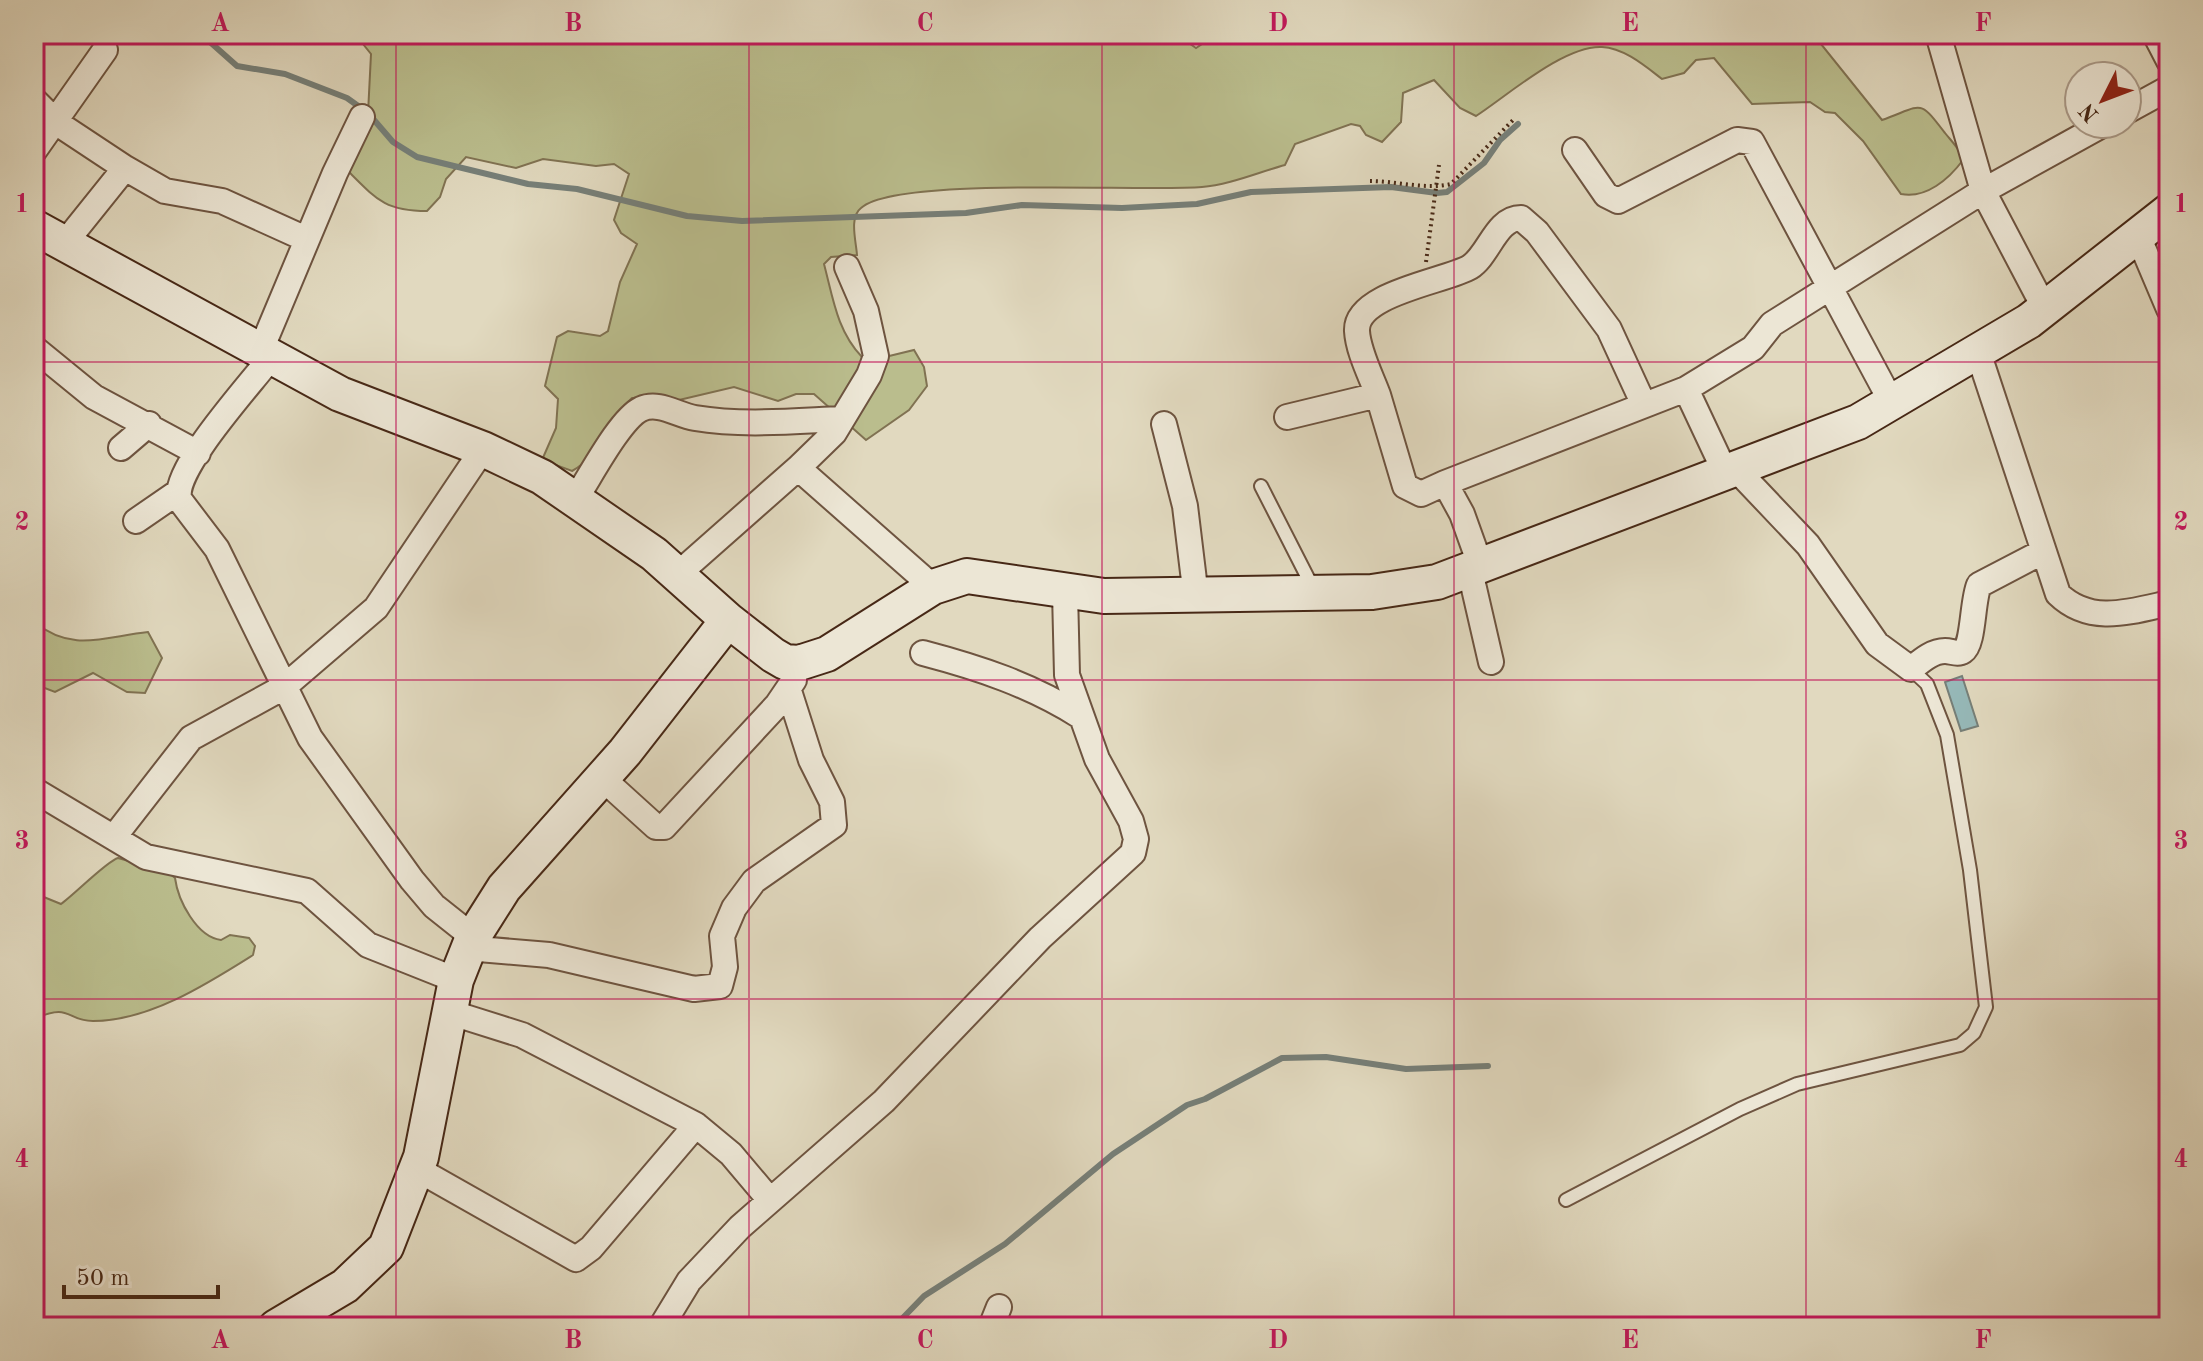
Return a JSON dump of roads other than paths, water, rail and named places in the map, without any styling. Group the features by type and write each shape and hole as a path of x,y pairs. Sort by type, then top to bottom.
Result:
{"street":[{"path":"1938,34 1983,191 2045,309"},
{"path":"2155,34 2169,61"},
{"path":"34,151 57,123 105,50"},
{"path":"2143,102 2169,88"},
{"path":"34,100 57,123 165,191 222,201 306,239"},
{"path":"136,521 178,492 198,453 266,354 306,239 362,117"},
{"path":"1575,150 1606,195 1618,201 1737,140 1747,139 1755,147 1892,403"},
{"path":"1644,405 1609,329 1537,232 1521,218 1504,225 1471,266 1424,281 1377,304 1357,327 1405,486 1421,494 1686,389 1753,348 1772,324 1829,287 1983,191 2075,140"},
{"path":"64,244 125,168"},
{"path":"602,778 656,827 664,827 794,677 933,587 973,576 1104,596 1196,597 1385,590 1437,582 1476,569 1858,422 2045,309 2169,211"},
{"path":"34,227 340,394 483,449 576,498 678,574 728,620 785,662 794,677 811,760 832,802 834,825 754,881 734,908 722,936 725,967 720,986 694,989 549,955 470,942 434,906 383,844 310,738 224,561 183,505 178,492"},
{"path":"2138,236 2169,309"},
{"path":"678,574 834,433 869,375 876,356 866,311 847,267"},
{"path":"34,348 94,397 198,453"},
{"path":"1978,352 2058,594 2074,610 2098,615 2169,603"},
{"path":"1686,389 1730,470 1808,545 1877,644 1911,669 1936,652 1959,653 1967,649 1971,637 1971,606 1979,585 2042,552"},
{"path":"1287,417 1378,395"},
{"path":"576,498 629,419 644,408 660,407 694,418 753,422 842,419"},
{"path":"121,448 149,424"},
{"path":"1164,424 1185,506 1196,597"},
{"path":"114,837 191,738 284,687 376,608 483,449"},
{"path":"798,468 933,587"},
{"path":"1445,483 1462,514 1476,569 1491,662"},
{"path":"661,1327 704,1264 769,1199 884,1101 1040,938 1133,853 1136,839 1131,821 1097,759 1065,667 1065,592"},
{"path":"276,1327 345,1286 386,1247 417,1169 452,996 470,942 504,888 602,778 728,620"},
{"path":"923,653 1007,678 1050,697 1080,716"},
{"path":"34,790 146,857 307,891 368,945 452,996 696,1125 731,1154 769,1199"},
{"path":"417,1169 576,1259 591,1248 696,1125"}],"lane":[{"path":"1261,486 1316,594"},
{"path":"1566,1200 1740,1109 1797,1084 1960,1045 1974,1033 1986,1007 1970,870 1952,765 1939,713 1927,684 1911,669"}],"water":[{"path":"1962,676 1978,726 1961,731 1945,682"}],"waterway":[{"path":"201,34 237,66 285,74 347,98 368,113 393,142 417,157 528,184 577,189 687,216 742,221 966,213 1022,205 1122,208 1197,204 1251,192 1391,187 1447,192 1484,163 1500,140 1518,124"},
{"path":"894,1327 924,1296 1005,1244 1113,1154 1187,1105 1205,1099 1282,1058 1326,1057 1406,1069 1488,1066"}]}
